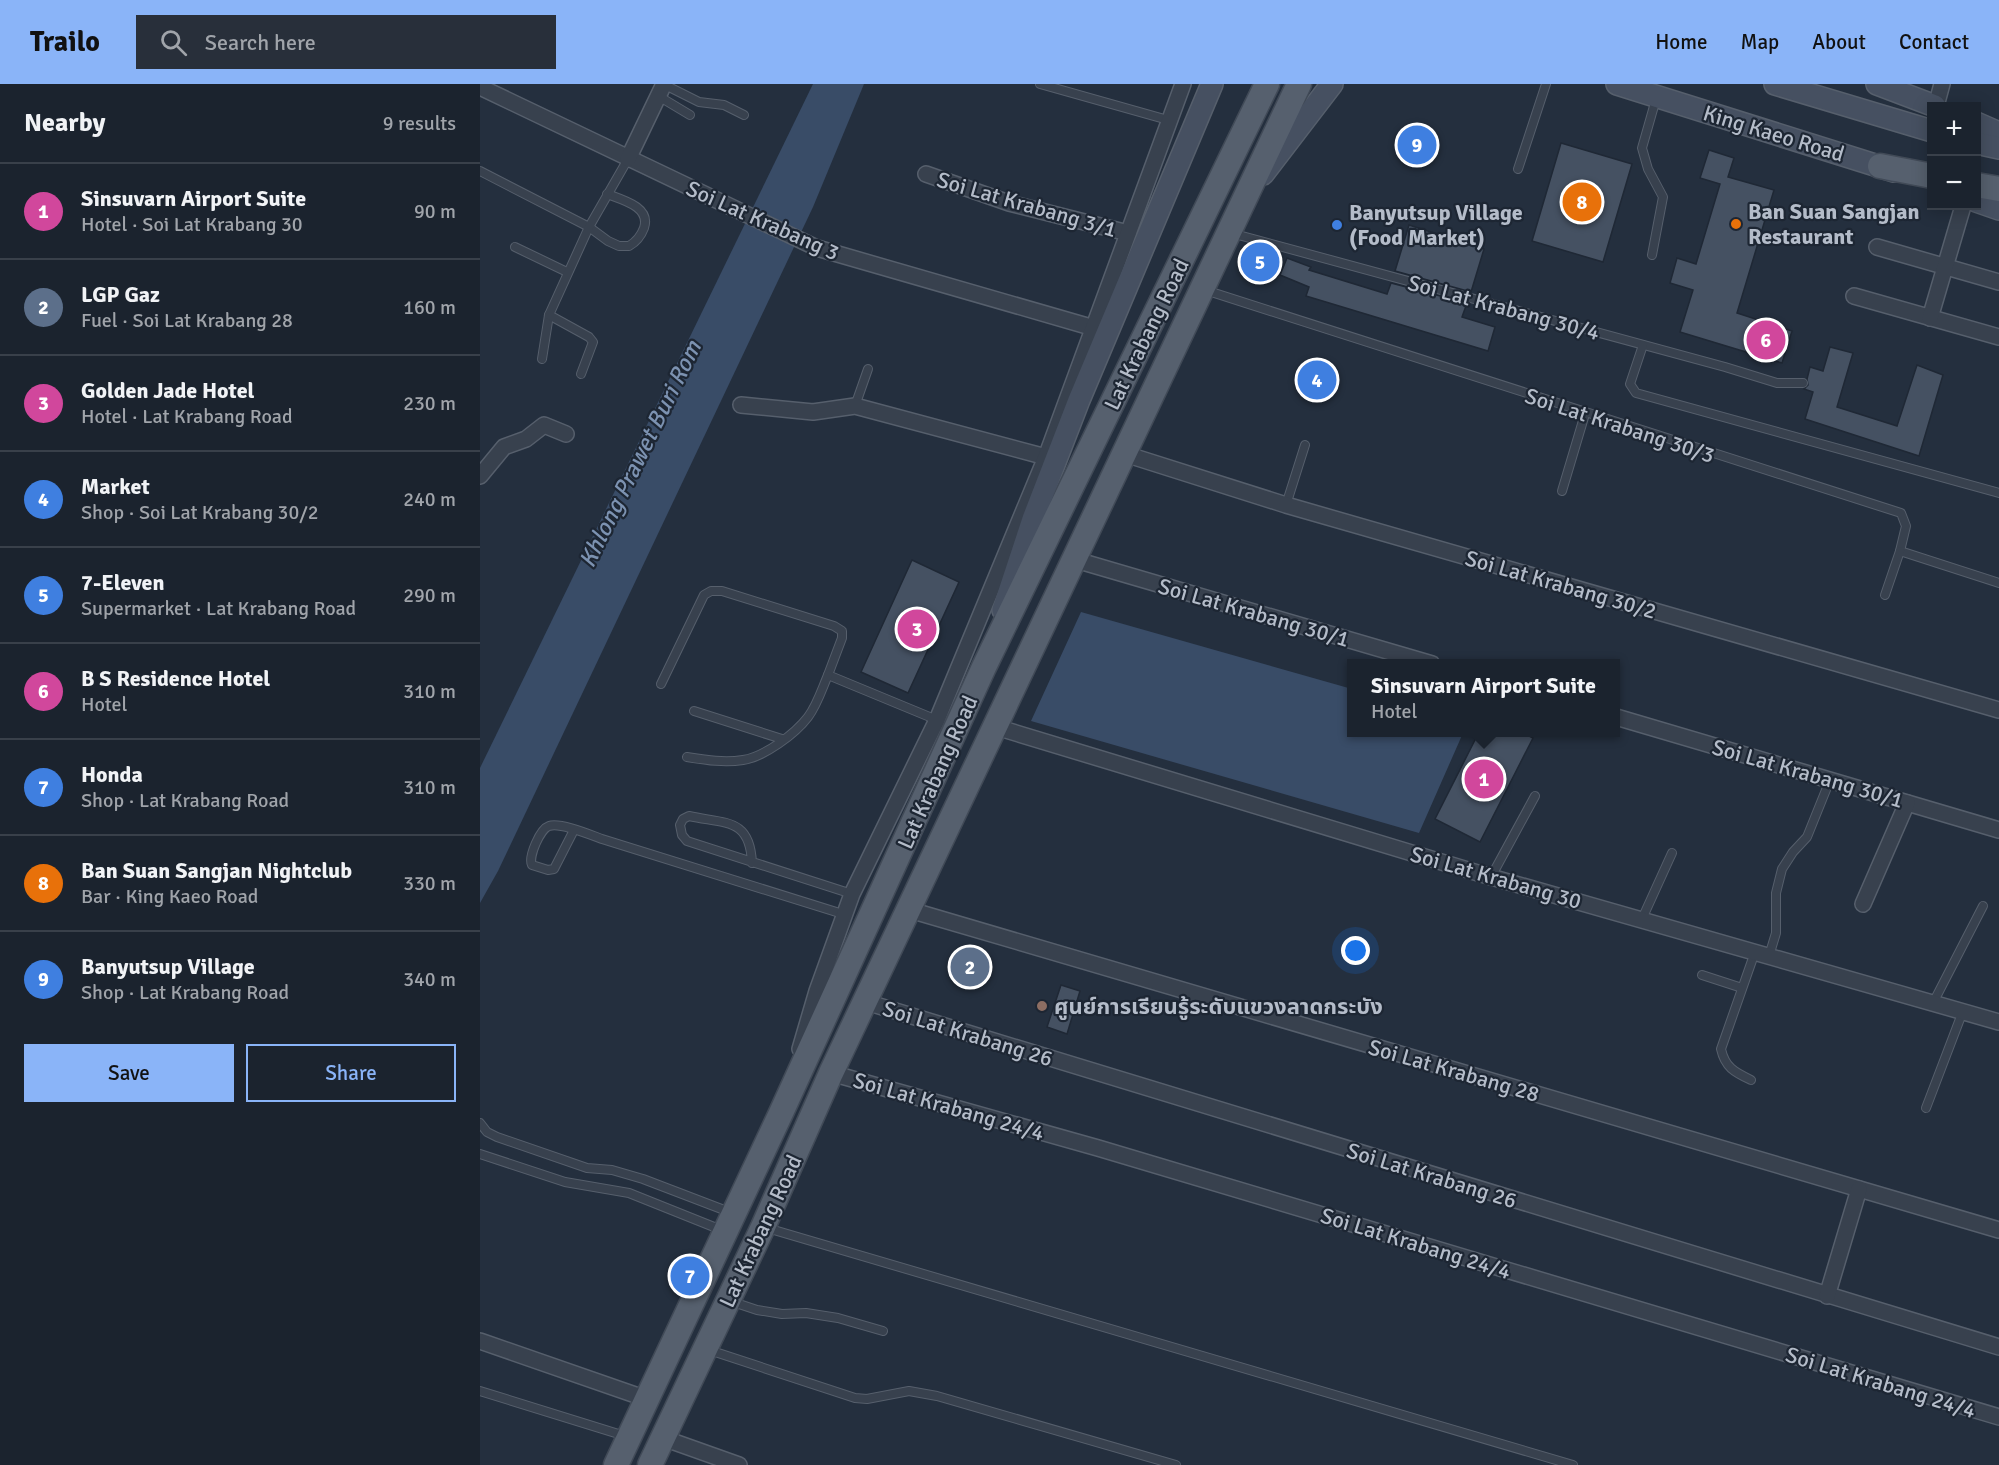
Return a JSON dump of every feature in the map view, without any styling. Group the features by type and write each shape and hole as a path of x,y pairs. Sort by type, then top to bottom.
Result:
{"main road":[{"path":"984,667 1033,519 1079,400 1212,84"},
{"name":"Lat Krabang Road","path":"616,1465 781,1113 984,667 1267,84"},
{"name":"Lat Krabang Road","path":"650,1465 763,1227 831,1073 1076,560 1299,84"},
{"path":"1246,197 1332,84"},
{"name":"King Kaeo Road","path":"1617,84 1927,182"},
{"path":"1775,84 1927,130"},
{"path":"1897,87 1927,102"},
{"path":"1981,125 1999,133"},
{"path":"1981,145 1999,148"},
{"path":"1880,166 1927,175"},
{"path":"1981,186 1999,189"},
{"path":"1981,202 1999,209"},
{"path":"750,1179 779,1190"}],"street":[{"path":"781,1113 817,991 852,894 938,720 1046,457 1183,84"},
{"path":"1936,102 1942,84"},
{"name":"Soi Lat Krabang 3","path":"480,87 817,248 1094,328"},
{"path":"628,159 663,89"},
{"name":"Soi Lat Krabang 3/1","path":"926,174 1009,203 1128,233"},
{"path":"1930,318 1962,210"},
{"path":"1877,247 1999,282"},
{"path":"1854,296 1999,337"},
{"path":"741,405 813,412 855,406 1046,457"},
{"path":"480,476 504,447 526,439 540,426 544,425 566,434"},
{"name":"Soi Lat Krabang 30/2","path":"1125,454 1286,505 1999,710"},
{"name":"Soi Lat Krabang 30/1","path":"1076,560 1418,659"},
{"name":"Soi Lat Krabang 30/1","path":"1620,718 1999,831"},
{"name":"Soi Lat Krabang 30","path":"996,727 1491,876 1999,1022"},
{"path":"1863,903 1907,803"},
{"name":"Soi Lat Krabang 28","path":"910,910 1999,1230"},
{"name":"Soi Lat Krabang 26","path":"866,1002 1999,1347"},
{"name":"Soi Lat Krabang 24/4","path":"831,1073 1098,1148 1999,1417"},
{"path":"1827,1296 1859,1189"},
{"path":"480,1341 647,1399"},
{"path":"663,1438 739,1465"}],"lane":[{"path":"1040,84 1168,120"},
{"path":"1518,169 1546,84"},
{"path":"663,89 699,102 724,105 744,115"},
{"path":"663,89 690,115"},
{"path":"1652,255 1663,197 1648,168 1642,148 1657,97"},
{"path":"542,359 549,315 567,272 589,227 628,159"},
{"path":"480,171 589,227 618,246 635,242 643,231 646,220 640,209 608,194"},
{"name":"Soi Lat Krabang 30/4","path":"1229,233 1643,345 1778,384 1803,382"},
{"path":"515,247 567,272"},
{"name":"Soi Lat Krabang 30/3","path":"1203,290 1901,513 1906,526 1900,551"},
{"path":"549,315 590,337 593,342 581,374"},
{"path":"1643,345 1630,384 1636,393 1999,493"},
{"path":"855,406 868,369"},
{"path":"1562,491 1586,414"},
{"path":"1286,505 1305,445"},
{"path":"1885,595 1900,551 1999,583"},
{"path":"661,684 704,595 711,591 722,591 780,608 834,626 842,631 842,638 828,675 807,717 782,739 746,760 723,762 687,758"},
{"path":"828,675 938,720"},
{"path":"694,711 782,739"},
{"path":"1750,1080 1731,1070 1723,1059 1721,1048 1742,988 1776,933 1776,893 1782,869 1807,837 1830,780"},
{"path":"1491,876 1535,796"},
{"path":"752,863 751,842 741,829 689,816 683,819 680,825 687,841 752,863 852,894"},
{"path":"574,830 554,869 548,870 532,865 531,856 543,830 549,825 574,830 846,915"},
{"path":"1642,919 1672,853"},
{"path":"1933,1003 1983,906"},
{"path":"1702,975 1742,988"},
{"path":"1926,1108 1963,1011"},
{"path":"480,1123 487,1132 497,1137 587,1167 612,1170 643,1179 729,1223"},
{"path":"480,1154 565,1182 629,1193 729,1223"},
{"path":"763,1227 1574,1465"},
{"path":"728,1300 757,1310 782,1314 806,1312 838,1318 883,1331"},
{"path":"705,1349 855,1398 867,1399 909,1391 937,1396 1176,1465"},
{"path":"480,1391 556,1417 629,1437"}],"water":[{"name":"Khlong Prawet Buri Rom","path":"813,84 864,84 813,207 498,871 480,903 480,768"},
{"path":"1081,612 1347,688 1347,737 1461,737 1419,833 1031,721"}],"building":[{"path":"1561,143 1632,164 1603,262 1532,241"},
{"name":"Ban Suan Sangjan Restaurant","path":"1709,150 1734,158 1728,177 1774,190 1737,313 1792,331 1782,363 1680,332 1693,290 1670,283 1677,258 1696,264 1720,184 1700,178"},
{"path":"1409,225 1484,249 1471,292 1395,271"},
{"path":"1287,258 1311,267 1309,270 1387,294 1391,283 1467,303 1462,317 1495,327 1488,351 1306,296 1309,287 1280,275"},
{"path":"1830,347 1853,353 1837,407 1897,426 1917,365 1943,375 1919,456 1805,419 1813,392 1804,389 1808,385 1810,367 1823,371"},
{"path":"912,560 959,582 908,693 861,672"},
{"path":"1476,737 1533,738 1480,842 1435,819"},
{"path":"1061,985 1080,991 1067,1034 1047,1027"}],"place":[{"name":"Banyutsup Village","path":"1417,145"},
{"name":"Ban Suan Sangjan Nightclub","path":"1582,202"},
{"name":"Ban Suan Sangjan Restaurant","path":"1736,224"},
{"name":"Banyutsup Village (Food Market)","path":"1337,225"},
{"name":"7-Eleven","path":"1260,262"},
{"name":"B S Residence Hotel","path":"1766,340"},
{"name":"Market","path":"1317,380"},
{"name":"Golden Jade Hotel","path":"917,629"},
{"name":"Sinsuvarn Airport Suite","path":"1484,779"},
{"name":"LGP Gaz","path":"970,967"},
{"name":"ศูนย์การเรียนรู้ระดับแขวงลาดกระบัง","path":"1042,1006"},
{"name":"Honda","path":"690,1276"}]}
